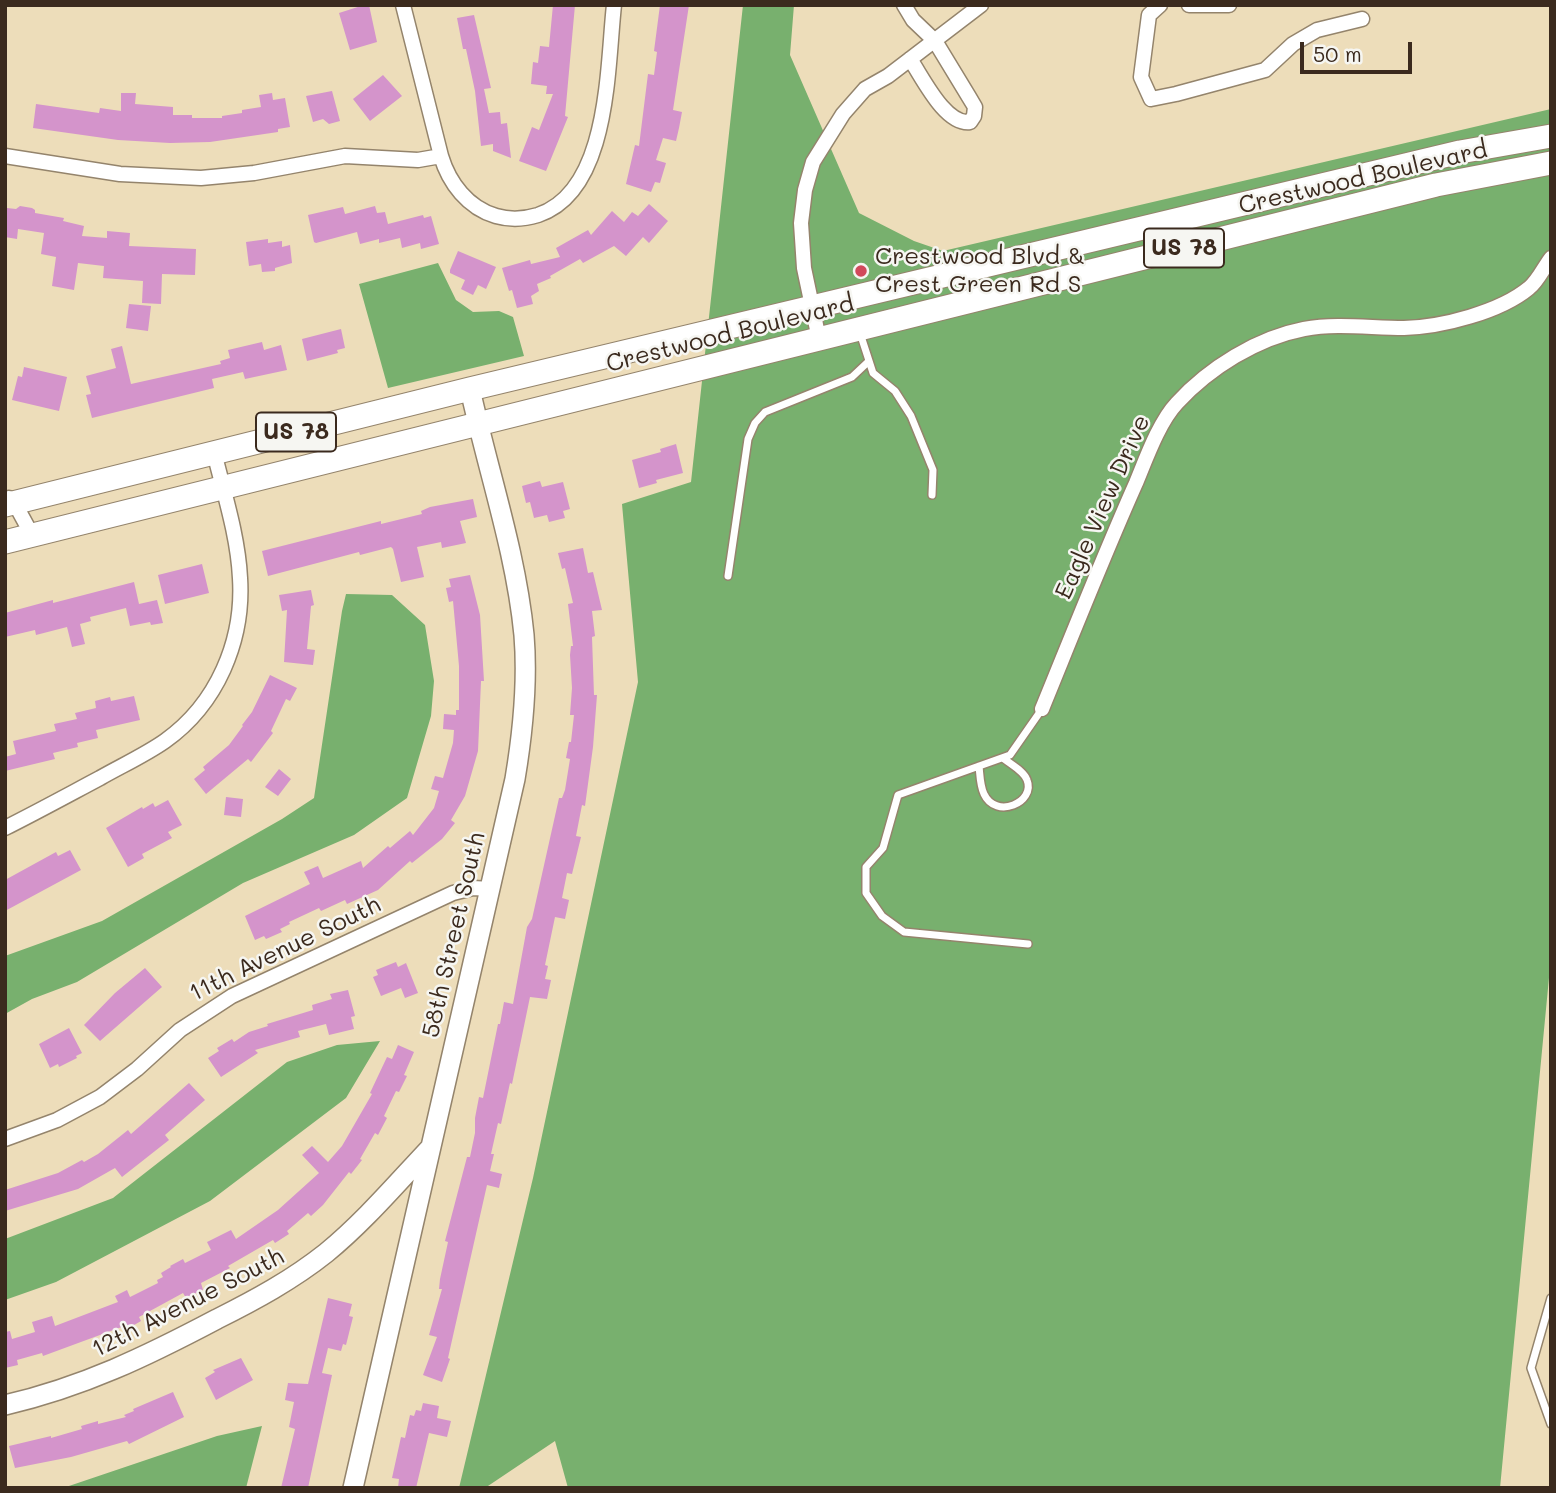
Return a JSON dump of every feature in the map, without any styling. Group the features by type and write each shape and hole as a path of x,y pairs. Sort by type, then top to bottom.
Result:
{"main road":[{"name":"Crestwood Boulevard","path":"8,501 1460,152 1551,136"},
{"name":"Crestwood Boulevard","path":"5,542 1436,185 1551,163"}],"street":[{"path":"403,5 441,156 456,187 464,197 485,211 497,216 522,218 547,212 558,205 576,186 596,146 602,117 614,5"},
{"path":"904,5 913,20 935,41 975,107 970,122 962,123 950,117 910,60"},
{"path":"819,339 803,268 801,223 805,190 813,162 843,114 865,89 910,60 981,5"},
{"path":"1160,5 1149,15 1141,77 1151,99 1265,71 1293,44 1317,30 1362,19"},
{"path":"1189,5 1229,5"},
{"path":"5,156 120,174 201,178 254,173 345,156 418,160 441,156"},
{"name":"Eagle View Drive","path":"1042,709 1153,443 1175,405 1184,397 1226,363 1261,342 1303,330 1337,325 1406,328 1443,324 1502,305 1531,287 1551,258"},
{"name":"58th Street South","path":"353,1488 490,889 523,727 525,669 520,607 470,389"},
{"path":"5,828 166,740 194,715 216,685 236,632 241,594 237,556 214,452"},
{"path":"8,501 32,535"},
{"name":"11th Avenue South","path":"5,1139 57,1120 100,1097 137,1069 180,1030 232,996 453,893 473,888 490,889"},
{"name":"12th Avenue South","path":"5,1405 78,1385 125,1366 271,1291 309,1267 343,1239 431,1146"}],"lane":[{"path":"859,329 873,373 895,391 911,416 933,470 932,495"},
{"path":"728,576 748,439 755,423 765,412 823,391 852,377 869,361"},
{"path":"1028,944 904,932 882,916 866,894 866,867 883,848 898,795 1010,755 1042,709"},
{"path":"979,766 985,796 993,806 1014,805 1023,799 1028,790 1027,780 1003,758"},
{"path":"1551,1298 1531,1368 1551,1424"}],"green space":[{"path":"743,5 794,5 790,55 859,213 914,241 943,251 1551,109 1551,957 1500,1488 568,1488 555,1441 485,1488 459,1488 533,1178 638,682 622,504 691,482"},
{"path":"438,263 456,300 473,312 499,311 513,317 524,356 388,388 359,284"},
{"path":"346,594 392,595 425,625 434,681 431,716 407,798 354,835 243,883 77,982 32,999 5,1014 5,956 102,921 282,819 314,798"},
{"path":"380,1041 346,1098 210,1201 56,1282 5,1300 5,1239 113,1198 287,1062 337,1045"},
{"path":"262,1426 246,1488 63,1488 217,1436"}],"building":[{"path":"369,5 377,42 350,50 339,13"},
{"path":"553,5 575,5 565,116 568,117 546,171 519,161 532,127 539,130 553,94 546,94 547,86 531,84 533,62 538,63 540,46 549,47"},
{"path":"660,5 689,5 673,110 682,112 679,128 676,141 663,138 656,160 666,163 660,183 655,182 651,192 626,184 635,145 639,146 648,74 654,75"},
{"path":"474,15 491,88 484,89 489,113 500,112 501,124 507,123 511,158 493,151 493,144 481,146 475,91 457,18"},
{"path":"383,75 402,96 370,121 353,99"},
{"path":"332,91 340,121 329,124 323,119 313,122 306,96"},
{"path":"121,93 136,93 135,104 173,107 173,115 222,118 242,113 242,110 261,107 259,95 272,93 273,100 285,98 290,127 278,129 278,132 210,142 170,143 118,140 33,128 36,104 99,113 100,108 121,111"},
{"path":"649,204 668,221 649,243 643,237 626,256 614,246 583,263 580,259 537,284 539,291 531,296 533,304 517,308 502,268 530,260 531,264 560,257 556,248 588,230 591,235 612,211 624,222 632,212 638,216"},
{"path":"20,206 32,208 35,213 64,218 63,221 84,226 82,236 107,238 107,231 130,233 129,246 196,249 195,275 162,274 161,304 142,303 143,281 103,278 104,266 78,263 74,290 52,286 56,257 41,254 44,233 18,229 17,239 5,237 7,208 16,209"},
{"path":"375,206 377,213 385,212 388,224 423,215 424,218 431,216 439,244 421,249 420,243 402,248 400,238 379,243 379,239 360,244 357,232 314,242 308,215 343,207 345,214"},
{"path":"268,239 268,243 282,241 282,247 290,245 292,263 275,268 275,271 262,272 261,264 249,266 246,242"},
{"path":"458,251 496,267 486,289 478,285 473,295 461,289 465,280 450,273"},
{"path":"129,304 151,306 148,331 126,328"},
{"path":"341,329 345,348 337,350 338,353 307,361 302,339"},
{"path":"262,342 264,350 281,345 287,370 245,379 243,372 212,379 214,388 92,418 86,395 91,394 86,376 116,368 111,349 122,346 131,384 221,364 220,361 230,358 228,350"},
{"path":"24,367 67,377 59,411 12,400 18,376 22,377"},
{"path":"676,444 683,473 639,488 632,460 661,452 660,449"},
{"path":"540,481 542,487 563,482 570,509 563,511 565,518 549,522 547,515 534,518 530,502 526,503 522,486"},
{"path":"473,499 477,517 460,521 466,543 442,548 441,542 417,547 424,577 401,582 391,547 360,555 359,552 268,576 262,551 381,521 381,524 422,514 421,511 430,507"},
{"path":"583,548 588,573 593,572 602,610 592,611 595,636 592,637 594,695 597,695 585,806 582,805 576,836 581,837 572,874 567,873 562,898 569,900 565,919 555,917 545,965 548,966 545,979 551,980 547,999 530,997 512,1084 510,1083 491,1154 494,1154 490,1171 502,1174 499,1188 487,1185 448,1358 450,1359 442,1382 423,1375 437,1337 429,1335 442,1289 439,1289 440,1279 448,1242 445,1241 467,1157 470,1157 479,1097 483,1098 504,1002 513,1004 527,927 532,919 559,798 562,798 565,790 570,759 566,758 574,715 570,715 570,655 573,646 568,604 573,603 565,568 562,569 558,553"},
{"path":"202,564 209,593 165,604 158,575"},
{"path":"470,575 480,615 484,681 481,681 478,751 465,796 451,820 455,823 442,839 412,863 410,861 378,890 347,904 345,900 321,911 319,908 289,922 290,924 280,929 282,932 266,939 264,936 255,940 245,916 310,884 304,872 318,866 323,878 361,861 363,868 410,831 413,835 434,808 439,791 431,789 435,776 443,778 453,743 454,730 443,729 444,714 456,715 456,710 459,710 459,666 453,601 449,602 446,588 451,587 449,579"},
{"path":"134,582 139,604 157,600 163,623 151,625 150,622 130,626 126,608 90,617 91,621 80,624 85,644 72,647 67,627 36,635 35,630 5,637 5,613"},
{"path":"311,590 314,605 311,606 307,649 315,650 313,665 284,662 287,610 282,611 279,595"},
{"path":"270,675 297,688 290,701 286,699 271,731 273,733 251,762 248,759 206,794 194,779 205,770 203,767 229,745 243,726"},
{"path":"134,696 140,720 96,730 98,738 77,743 78,747 53,753 55,759 5,771 5,757 16,754 13,741 56,731 54,724 77,719 75,713 96,708 95,701"},
{"path":"279,769 291,779 278,796 265,787"},
{"path":"226,797 243,799 241,817 224,815"},
{"path":"168,800 182,825 168,832 172,838 142,854 144,858 128,867 106,828 142,807 143,809 153,803 155,807"},
{"path":"70,850 81,870 5,911 5,880 56,852 58,856"},
{"path":"396,962 398,967 406,963 418,993 405,998 401,988 381,996 373,977 378,975 376,970"},
{"path":"145,968 162,987 100,1041 84,1025 115,993"},
{"path":"348,990 355,1016 351,1017 354,1029 329,1035 326,1024 298,1031 300,1037 255,1050 258,1053 221,1077 208,1058 219,1051 217,1048 232,1039 234,1042 249,1032 268,1026 267,1024 313,1010 312,1005 332,999 330,994"},
{"path":"69,1028 82,1053 59,1067 58,1064 50,1068 39,1044"},
{"path":"398,1045 414,1052 404,1075 407,1076 384,1116 387,1118 378,1135 375,1133 360,1159 362,1160 311,1216 308,1213 287,1231 289,1234 275,1243 273,1240 201,1283 203,1290 186,1298 183,1293 139,1317 141,1321 129,1328 127,1325 43,1356 42,1353 17,1360 18,1365 5,1368 5,1332 10,1331 12,1339 35,1332 32,1322 52,1316 55,1326 118,1302 115,1296 127,1290 130,1297 158,1283 157,1280 163,1277 161,1273 170,1266 183,1259 185,1263 211,1250 207,1242 231,1230 236,1239 278,1210 319,1173 302,1155 312,1146 328,1162 342,1146 372,1094 370,1093 387,1057 392,1059"},
{"path":"189,1083 205,1100 165,1135 169,1140 122,1177 115,1168 78,1189 5,1211 5,1190 58,1173 98,1154 128,1130 131,1134"},
{"path":"328,1298 352,1304 349,1316 353,1317 346,1345 343,1344 341,1351 328,1348 322,1373 332,1375 308,1488 281,1488 295,1429 289,1427 294,1402 285,1400 288,1383 308,1384"},
{"path":"241,1358 253,1380 216,1400 205,1378 215,1372 213,1370"},
{"path":"173,1392 184,1417 129,1444 127,1441 71,1457 15,1468 9,1446 51,1438 98,1421 98,1424 126,1417 124,1415 134,1411 133,1409"},
{"path":"423,1403 439,1406 437,1418 451,1421 447,1437 429,1433 416,1488 398,1488 399,1479 392,1478 401,1437 405,1438 410,1415 414,1416 416,1410 421,1411"}],"place":[{"name":"Crestwood Blvd & Crest Green Rd S","path":"861,271"}]}
